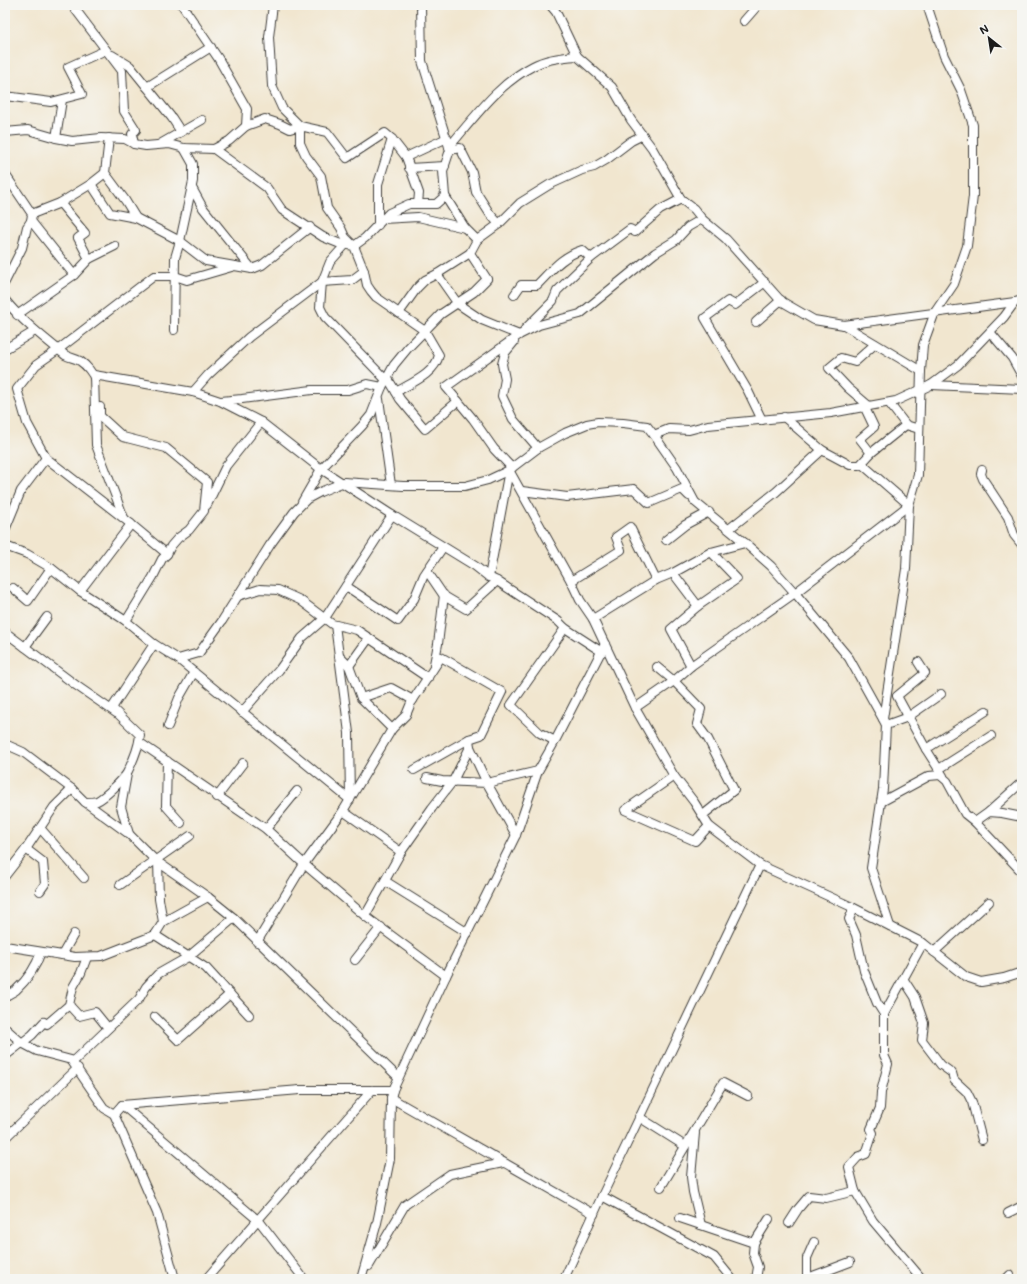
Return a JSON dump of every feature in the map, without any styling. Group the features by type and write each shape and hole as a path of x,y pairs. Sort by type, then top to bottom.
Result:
{"street":[{"path":"72,5 122,71 124,112 136,130 132,134 134,144"},
{"path":"182,5 235,86 247,109 246,126"},
{"path":"273,5 269,38 272,86 282,108 300,126 300,143 306,156 320,176 327,208 341,228 364,271 365,279 371,291 376,297 425,331 439,355 438,360 425,375 396,392"},
{"path":"421,5 422,61 450,148"},
{"path":"550,5 556,12 577,56 612,87 631,120 652,148 681,199 694,208 702,219 726,239 781,300 814,320 844,325 1019,301"},
{"path":"744,21 758,5"},
{"path":"890,926 871,868 885,763 885,722 906,569 909,506 918,475 923,345 935,312 954,284 967,246 973,196 973,125 961,90 944,56 927,5"},
{"path":"147,87 210,47"},
{"path":"107,51 130,66 172,118 181,132"},
{"path":"5,96 51,102 82,94 68,67 107,51"},
{"path":"477,240 465,228 445,196 443,171 450,148 488,102 514,78 533,65 554,58 577,56"},
{"path":"56,138 62,100"},
{"path":"5,132 28,130 72,142 109,138 125,139 134,144 146,146 169,144 184,148 214,149 229,141 246,126 265,119 290,129 300,126 327,132 347,158 385,133 392,139 406,157 419,193 418,204"},
{"path":"160,144 202,120"},
{"path":"399,313 417,288 425,280 470,253 477,240 499,224 520,203 549,185 582,170 594,167 611,157 631,141 643,135"},
{"path":"109,138 105,173 126,200 136,218"},
{"path":"406,157 447,138"},
{"path":"381,222 378,184 392,139"},
{"path":"174,330 175,258 192,188 193,164 184,148"},
{"path":"450,148 460,148 472,172 476,192 490,214 499,224"},
{"path":"214,149 267,188 282,210 310,227 323,237 338,243 350,245"},
{"path":"409,168 445,166"},
{"path":"5,282 22,248 27,227 32,218 91,184 105,173"},
{"path":"5,174 32,218 74,275"},
{"path":"91,184 110,213 136,218 180,241 206,261 252,269 262,265 310,227"},
{"path":"192,188 203,208 252,269"},
{"path":"445,196 436,204 409,204 389,214 365,238 350,245 330,262 322,282 320,307 325,317 396,392 425,429 458,401"},
{"path":"538,448 513,419 502,396 505,380 502,364 505,353 519,335 553,301 557,291 592,258 630,229 635,232 660,210 681,199"},
{"path":"60,203 85,233 78,238 89,259"},
{"path":"381,222 418,217 465,228"},
{"path":"702,219 688,227 676,240 655,253 580,314 539,325 519,335 446,387 511,469 572,581 580,600 593,619 603,648 635,708 674,776 703,815 709,826 760,865 852,907 923,943 966,977 981,982 1004,978 1022,972"},
{"path":"17,315 74,275 89,259 115,246"},
{"path":"514,295 522,285 537,285 556,264 571,253 582,250 592,258"},
{"path":"178,659 199,653 222,621 270,545 301,505 321,469 371,416 385,381 394,365 408,348 441,314 474,292 487,279 470,253"},
{"path":"167,554 124,518 46,458 27,423 17,389 36,365 154,276 175,276 188,280 235,266"},
{"path":"193,392 208,375 249,337 322,282 352,280 364,271"},
{"path":"437,274 458,304 482,320 519,335"},
{"path":"762,420 748,391 705,318 728,301 735,305 764,282"},
{"path":"5,300 17,315 35,331 68,356 79,360 94,375 99,390 100,416 123,438 166,448 207,482 204,511"},
{"path":"756,322 781,300"},
{"path":"654,434 669,430 689,430 708,425 762,420 889,403 921,390 958,365 1019,301"},
{"path":"844,325 921,371"},
{"path":"5,348 35,331"},
{"path":"990,332 1012,358 1022,376"},
{"path":"871,453 860,440 874,427 867,407 828,368 841,358 855,362 875,344"},
{"path":"94,375 193,392 220,401 261,422 321,469 344,482 392,515 475,566 558,622 564,628 603,648"},
{"path":"94,375 96,445 124,518"},
{"path":"220,401 306,391 348,390 367,384 385,381"},
{"path":"931,384 1022,389"},
{"path":"378,397 391,485"},
{"path":"889,403 906,425 919,429"},
{"path":"784,417 822,450 850,465 863,465 909,506"},
{"path":"126,621 167,554 170,546 188,530 204,511 226,466 261,422"},
{"path":"301,505 320,492 344,482 391,485 465,486 488,480 511,469 538,448 565,433 586,424 598,422 647,426 677,468 695,502"},
{"path":"860,465 871,453 906,425"},
{"path":"729,529 776,492 822,450"},
{"path":"5,530 21,490 46,458"},
{"path":"427,571 444,595 466,609 493,579 511,469"},
{"path":"982,470 981,474 983,479 1008,517 1014,535 1022,546"},
{"path":"522,491 567,497 634,489 649,503 682,489 695,502 745,542 771,566 795,593 849,658 885,722"},
{"path":"635,708 674,681 691,666 795,593 909,506"},
{"path":"666,540 685,525 709,512"},
{"path":"242,712 279,670 302,638 325,618 392,515"},
{"path":"80,590 131,524"},
{"path":"572,581 621,550 616,537 630,526 656,580"},
{"path":"593,619 656,580 711,552 745,542"},
{"path":"5,546 27,554 50,568 126,621 154,644 178,659 350,800"},
{"path":"346,586 398,621 414,599 424,575 443,547"},
{"path":"691,666 671,629 698,606 737,579 711,552"},
{"path":"13,588 28,601 50,568"},
{"path":"673,572 698,606"},
{"path":"238,596 260,589 278,590 300,600 332,624 357,630 428,678"},
{"path":"433,670 444,595"},
{"path":"25,647 47,617"},
{"path":"335,625 349,733 350,800"},
{"path":"555,741 540,733 511,705 564,628"},
{"path":"5,632 77,686 120,715"},
{"path":"349,666 369,638"},
{"path":"129,834 121,807 127,773 139,742 140,735 112,708 154,644"},
{"path":"362,1277 377,1223 390,1159 392,1094 398,1077 516,835 538,771 603,648"},
{"path":"338,656 349,666 361,698 392,729"},
{"path":"257,942 304,864 343,811 392,729 406,715 413,700 441,657 502,692 481,735 469,743 414,770"},
{"path":"918,662 925,673 897,696 908,718 947,781 965,814 975,822 1022,872"},
{"path":"657,666 701,709 697,724 708,739 734,790 703,815"},
{"path":"168,726 179,698 194,672"},
{"path":"361,698 391,688 413,700"},
{"path":"885,722 908,718 941,694"},
{"path":"926,749 986,711"},
{"path":"881,802 929,776 940,775 991,736"},
{"path":"139,742 266,829 304,864 365,916 446,976"},
{"path":"365,916 401,852 453,781 469,743"},
{"path":"469,743 487,783 516,835"},
{"path":"5,744 23,752 72,789 85,802 129,834 157,860 234,918 257,942 398,1077"},
{"path":"167,761 166,806 181,823"},
{"path":"217,796 243,762"},
{"path":"427,778 442,781 487,783 538,771"},
{"path":"85,802 99,800 127,773"},
{"path":"674,776 625,810 695,841 709,826"},
{"path":"975,822 1022,782"},
{"path":"5,876 26,849 54,807 72,789"},
{"path":"266,829 297,791"},
{"path":"343,811 401,852"},
{"path":"988,812 1022,817"},
{"path":"40,828 84,878"},
{"path":"120,885 190,836"},
{"path":"26,849 43,862 45,884 40,891"},
{"path":"157,860 159,900 163,922"},
{"path":"564,1279 639,1117 760,865"},
{"path":"385,881 468,933"},
{"path":"5,946 62,955 87,957 101,956 155,935 163,922 208,897"},
{"path":"934,952 989,902"},
{"path":"852,907 852,914 849,919 856,935 864,971 877,1003 884,1014"},
{"path":"5,1138 76,1065 108,1028 139,999 146,987 158,974 188,957 234,918"},
{"path":"355,960 381,927"},
{"path":"62,955 74,934"},
{"path":"155,935 206,968 249,1014"},
{"path":"922,1279 873,1221 855,1191 849,1168 858,1157 866,1154 873,1133 871,1129 880,1108 882,1086 888,1064 884,1055 884,1014 923,943"},
{"path":"5,997 17,989 27,978 34,969 41,952"},
{"path":"5,1056 32,1035 44,1022 47,1024 69,1005 73,987 81,973 87,957"},
{"path":"904,980 915,997 924,1023 922,1040 941,1065 952,1073 954,1080 967,1092 972,1102 982,1140"},
{"path":"155,1017 178,1040 230,994"},
{"path":"69,1005 79,1016 95,1012 108,1028"},
{"path":"5,1028 22,1043 37,1052 72,1060 104,1108 114,1114 157,1213 175,1279"},
{"path":"661,1187 723,1083 748,1096"},
{"path":"114,1114 122,1105 300,1090 372,1090 392,1094 503,1163 594,1214"},
{"path":"206,1279 372,1090"},
{"path":"122,1105 257,1220 304,1279"},
{"path":"639,1117 685,1146"},
{"path":"695,1130 691,1177 701,1225"},
{"path":"362,1277 405,1205 450,1174 503,1163"},
{"path":"789,1223 809,1196 826,1198 855,1191"},
{"path":"602,1196 714,1257 732,1279"},
{"path":"1008,1213 1022,1206"},
{"path":"680,1218 754,1243"},
{"path":"756,1279 758,1267 753,1253 754,1243 769,1219"},
{"path":"814,1242 807,1258 806,1278 850,1262"}]}
